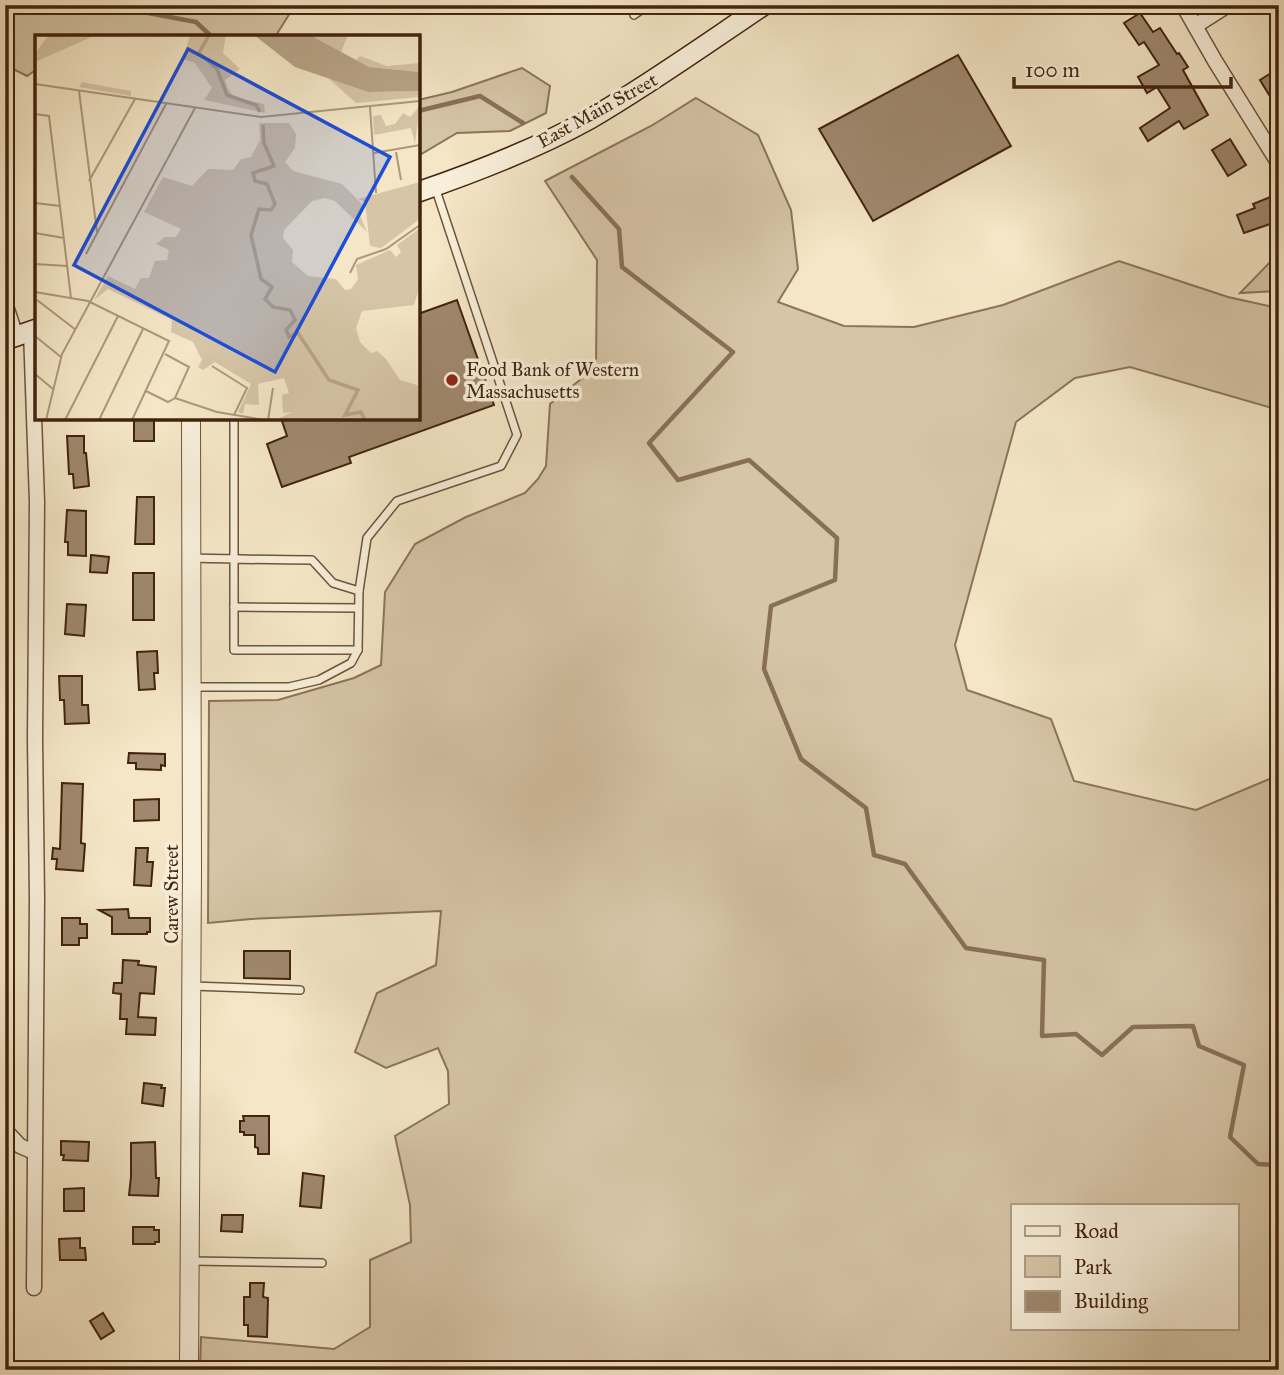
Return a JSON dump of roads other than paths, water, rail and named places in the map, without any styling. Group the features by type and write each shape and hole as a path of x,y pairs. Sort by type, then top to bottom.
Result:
{"main road":[{"name":"East Main Street","path":"426,189 527,149 588,120 666,72 750,9"}],"street":[{"path":"1183,5 1279,164"},
{"path":"1195,26 1228,5"},
{"path":"23,334 37,502 34,1287"},
{"name":"Carew Street","path":"189,1370 191,420"},
{"path":"5,1129 20,1146 34,1152"}],"lane":[{"path":"634,15 648,5"},
{"path":"191,687 289,687 319,680 351,663 358,650 359,591 367,538 397,501 501,466 517,435 426,189"},
{"path":"5,292 23,334"},
{"path":"234,420 234,650 358,650"},
{"path":"191,558 312,560 333,583 359,591"},
{"path":"234,607 358,608"},
{"path":"191,986 300,990"},
{"path":"190,1261 322,1263"}],"waterway":[{"path":"115,5 196,22 210,35"},
{"path":"420,111 480,96 523,123"},
{"path":"572,177 619,229 622,267 733,352 649,443 678,480 749,460 837,538 835,580 771,606 764,669 801,759 866,808 874,855 905,864 966,948 1044,960 1042,1036 1076,1034 1102,1055 1133,1027 1193,1026 1199,1046 1244,1065 1230,1137 1258,1164 1279,1165"}],"place":[{"name":"Food Bank of Western Massachusetts","path":"452,380"}]}
